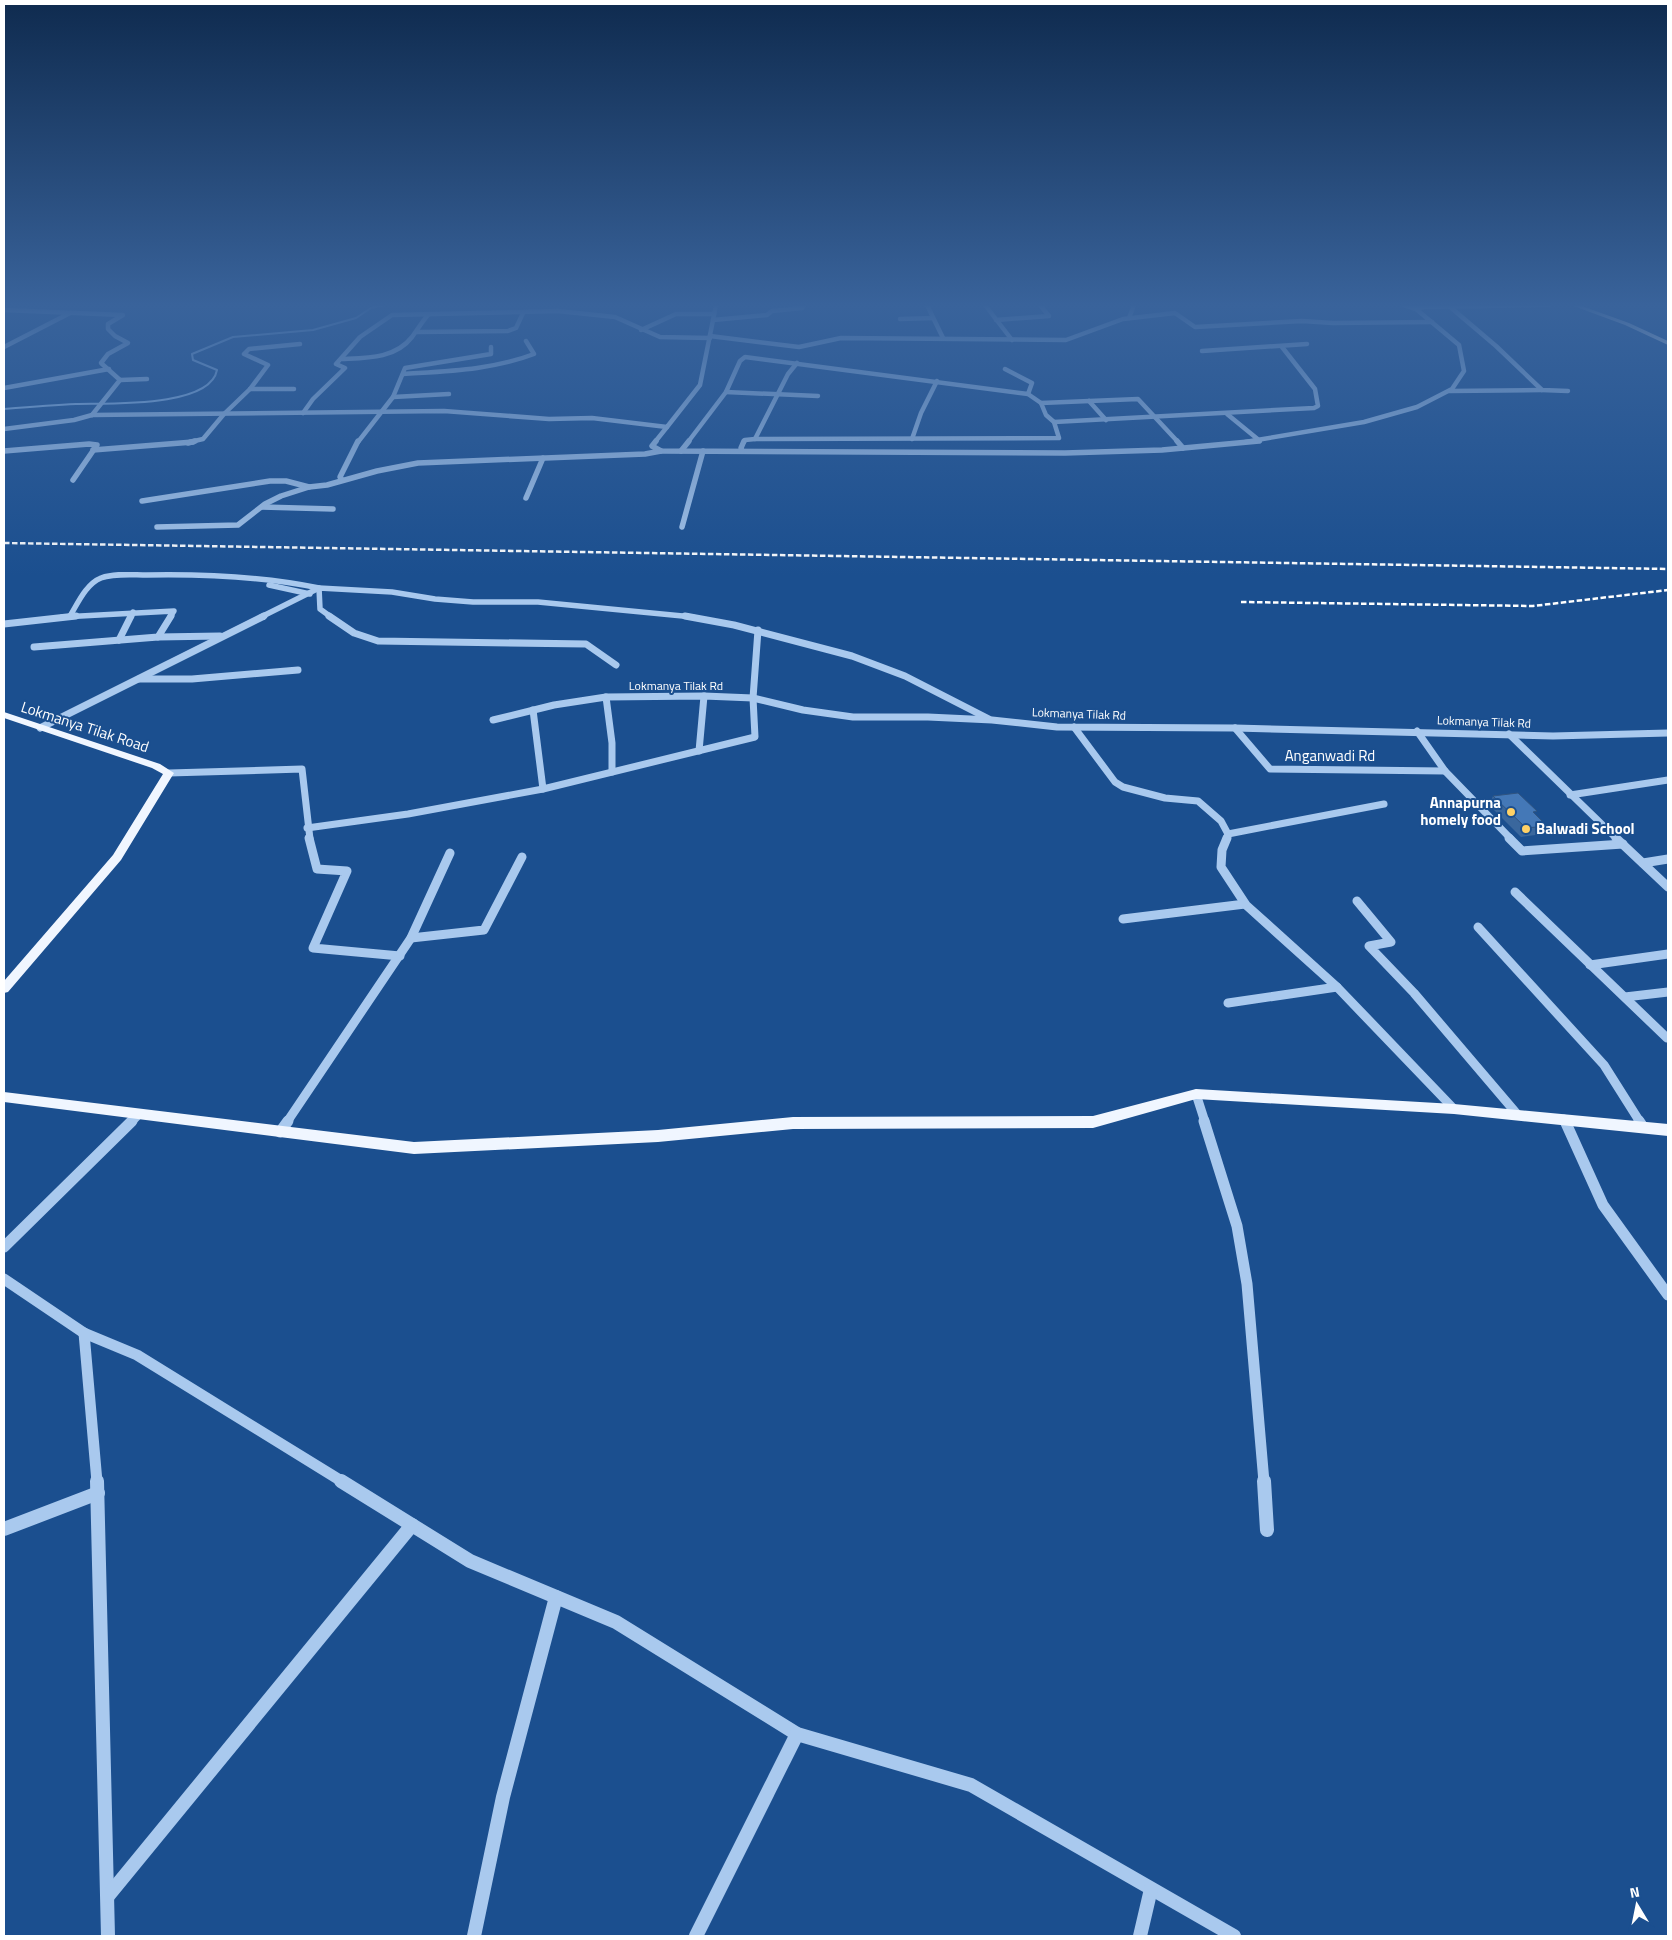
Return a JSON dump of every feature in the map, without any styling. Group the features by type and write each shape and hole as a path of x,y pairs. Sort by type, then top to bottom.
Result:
{"main road":[{"name":"Lokmanya Tilak Road","path":"4,716 156,766 169,773"},
{"path":"4,989 117,857 169,773"},
{"path":"4,1097 414,1148 658,1136 794,1123 1093,1122 1196,1094 1454,1109 1668,1130"}],"street":[{"path":"92,415 107,396"},
{"path":"188,443 203,439 224,414 243,396"},
{"path":"303,413 317,396"},
{"path":"342,480 340,477 361,436 393,398 428,396"},
{"path":"661,451 652,446 692,396"},
{"path":"681,451 723,396"},
{"path":"755,439 758,429 778,396"},
{"path":"809,396 818,396"},
{"path":"912,439 920,414 930,396"},
{"path":"742,451 741,448 744,440 755,439 1059,438 1054,422 1046,415 1041,403 1030,396"},
{"path":"1054,422 1314,408 1318,406 1316,396"},
{"path":"157,527 238,525 262,507 281,496 309,487 327,485 418,463 645,454 661,451 1065,453 1183,448 1260,441 1364,422 1417,407 1439,396"},
{"path":"1041,403 1138,399 1183,448"},
{"path":"1089,401 1106,420"},
{"path":"4,429 74,420 92,415 382,412 444,412 549,419 592,418 667,427"},
{"path":"1227,414 1260,441"},
{"path":"93,450 198,442"},
{"path":"4,452 89,444 97,445 72,480"},
{"path":"682,527 703,451"},
{"path":"526,498 543,458"},
{"path":"142,501 270,481 286,481 309,487"},
{"path":"262,507 333,508"},
{"path":"70,616 87,590 101,578 190,574 240,575 319,588 392,592 435,599 473,602 538,602 688,616 758,630 852,656 905,676 992,720"},
{"path":"248,582 310,594"},
{"path":"40,728 319,588"},
{"path":"319,588 320,609 354,633 378,641 586,644 616,665"},
{"path":"4,624 70,616 174,611 158,637"},
{"path":"119,640 133,612"},
{"path":"307,828 408,814 543,790 754,737 753,698 758,630"},
{"path":"34,647 158,637 224,636"},
{"path":"137,679 192,679 298,670"},
{"path":"699,751 704,696"},
{"name":"Lokmanya Tilak Rd","path":"493,720 533,710 606,697 704,696 753,698 803,710 853,716 992,720 1074,727 1417,731 1553,736 1668,733"},
{"path":"606,697 612,743 612,772"},
{"path":"533,710 543,790"},
{"path":"1074,727 1115,782 1123,787 1165,798 1198,801 1221,821 1228,834 1222,850 1221,867 1245,904 1337,987 1454,1109"},
{"name":"Anganwadi Rd","path":"1234,728 1270,769 1445,771"},
{"path":"1417,731 1445,771 1522,851 1623,844"},
{"path":"1509,734 1570,795 1668,887"},
{"path":"169,773 302,769 307,828 317,869 347,871 313,948 400,956"},
{"path":"1570,795 1668,780"},
{"path":"1228,834 1384,804"},
{"path":"280,1132 400,956 450,852"},
{"path":"410,938 484,930 522,857"},
{"path":"1642,863 1668,859"},
{"path":"1516,892 1667,1038"},
{"path":"1357,901 1391,942 1369,946 1414,992 1517,1114"},
{"path":"1123,919 1245,904"},
{"path":"1478,927 1604,1065 1643,1127"},
{"path":"1590,965 1668,954"},
{"path":"1228,1003 1337,987"},
{"path":"1625,997 1668,992"},
{"path":"1196,1094 1237,1226 1247,1284 1262,1441 1267,1530"},
{"path":"4,1247 139,1114"},
{"path":"1564,1119 1603,1205 1668,1295"},
{"path":"4,1279 84,1333 137,1355 470,1561 616,1622 797,1734 971,1785 1234,1936"},
{"path":"84,1333 98,1493 102,1758 108,1936"},
{"path":"4,1529 98,1493"},
{"path":"108,1896 412,1525"},
{"path":"474,1936 503,1797 556,1597"},
{"path":"696,1936 797,1734"},
{"path":"1140,1936 1152,1889"}],"building":[{"path":"1518,793 1537,811 1533,812 1547,826 1526,828 1493,796"}],"waterway":[{"path":"4,409 67,404 132,403 156,401 182,396"}],"railway":[{"path":"4,543 1668,569"},
{"path":"1241,602 1533,606 1668,590"}],"place":[{"name":"Annapurna homely food","path":"1511,812"},
{"name":"Balwadi School","path":"1526,829"}]}
